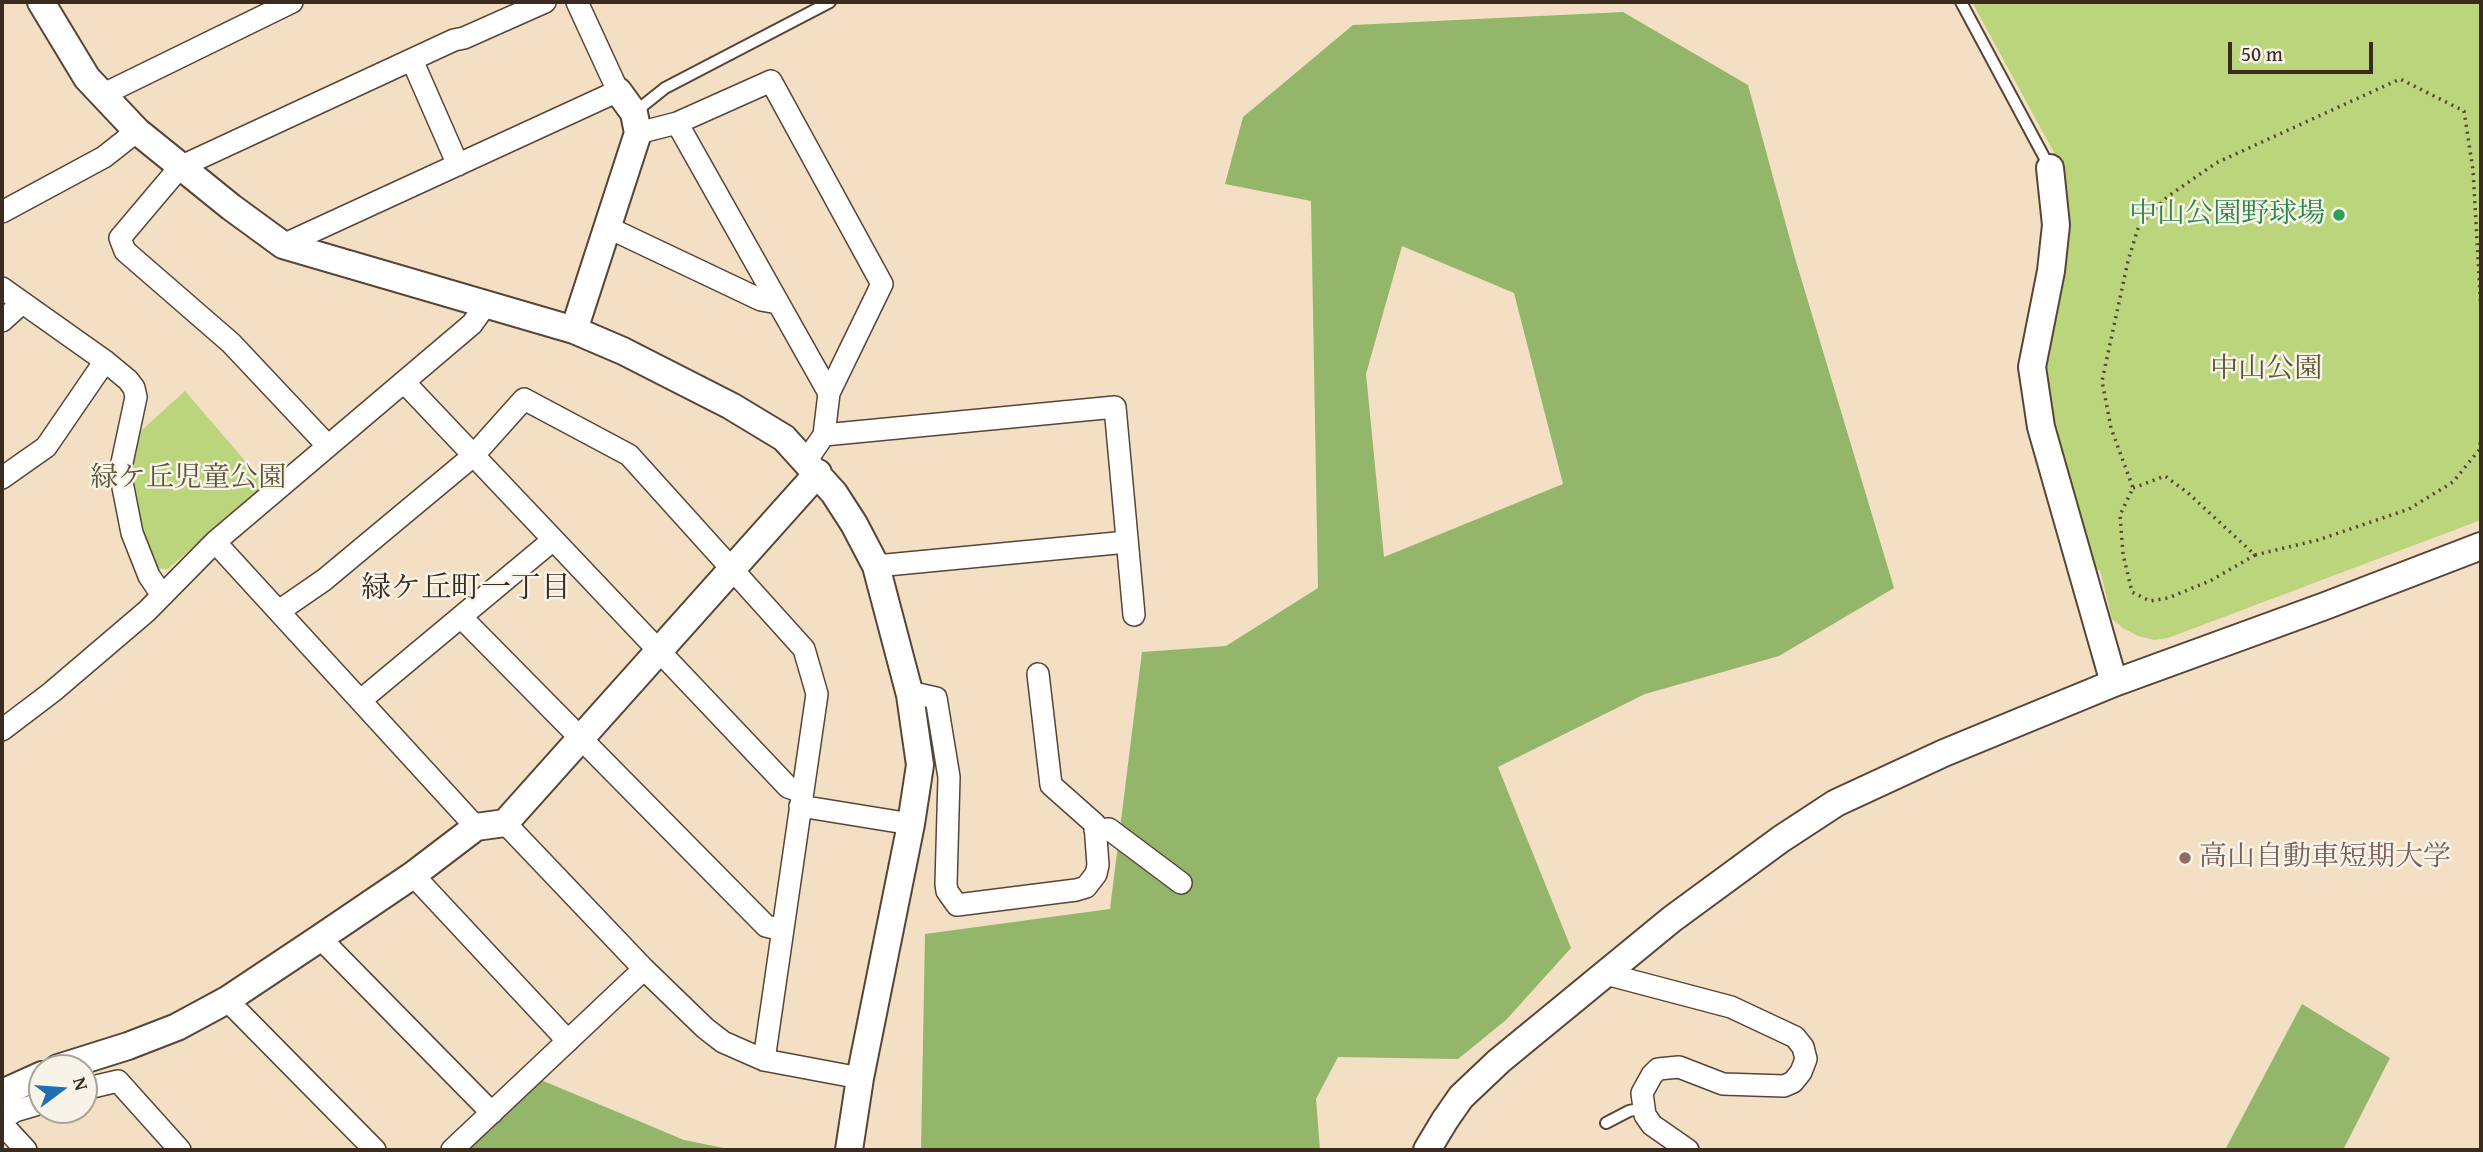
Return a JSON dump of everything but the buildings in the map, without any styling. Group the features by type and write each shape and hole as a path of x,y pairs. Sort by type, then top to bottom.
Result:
{"street":[{"path":"41,2 87,78 137,131 283,245 574,330 623,351 762,423 784,438 812,467 854,524 876,566 909,692 920,765 911,824 860,1078 849,1150"},
{"path":"102,95 292,2"},
{"path":"327,445 231,343 125,251 120,238 180,167 545,2"},
{"path":"574,330 636,123 618,91 577,2"},
{"path":"412,60 458,165"},
{"path":"98,1055 177,1027 227,1000 413,875 476,827 505,823 733,569 812,467 824,435 829,393 882,284 771,81 677,123 636,123"},
{"path":"283,245 618,91"},
{"path":"677,123 829,393"},
{"path":"2,212 104,157 137,131"},
{"path":"2050,169 2056,225 2051,271 2032,367 2041,427 2114,683"},
{"path":"607,227 761,300 778,303"},
{"path":"2,288 105,361 134,388 136,397 120,472 132,533 149,576 162,595"},
{"path":"2,321 22,303"},
{"path":"2,730 52,692 147,611 215,542 472,324 487,303"},
{"path":"2,478 46,447 105,361"},
{"path":"404,382 801,799 911,824"},
{"path":"279,611 324,580 473,456 524,399 629,455 804,649 817,694 764,1060"},
{"path":"824,435 1115,407 1134,615"},
{"path":"361,700 553,540"},
{"path":"215,542 476,827"},
{"path":"876,566 1127,542"},
{"path":"1427,1150 1461,1097 1499,1061 1672,919 1746,863 1836,803 1944,753 2114,683 2481,546"},
{"path":"461,617 766,926 782,930"},
{"path":"909,692 936,698 948,777 946,884 947,891 957,905 1086,887 1092,882 1098,865 1095,824 1051,785 1038,674"},
{"path":"505,823 644,969 714,1035 744,1053 764,1060 860,1078"},
{"path":"1095,830 1109,829 1181,883"},
{"path":"413,875 568,1041"},
{"path":"320,938 492,1113"},
{"path":"452,1150 644,969"},
{"path":"1606,974 1731,1007 1795,1037 1803,1047 1806,1059 1801,1072 1793,1082 1784,1086 1723,1084 1679,1067 1658,1069 1642,1093 1644,1115 1652,1125 1688,1150"},
{"path":"227,1000 375,1150"},
{"path":"2,1093 28,1081"},
{"path":"98,1086 118,1082 180,1150"},
{"path":"26,1150 2,1122 15,1111 28,1107"}],"lane":[{"path":"636,123 665,88 830,2"},
{"path":"1961,2 2050,169"},
{"path":"1606,1123 1629,1111 1643,1108"}],"path":[{"path":"2133,488 2111,428 2102,381 2128,261 2139,225 2166,197 2216,163 2400,79 2464,111 2473,170 2481,311"},
{"path":"2255,555 2188,493 2165,476 2133,488 2120,515 2123,554 2132,592 2150,601 2168,598 2210,581 2255,555 2318,540 2409,509 2453,482 2479,450 2481,439"}],"green space":[{"name":"中山公園","path":"1972,2 2481,2 2481,520 2168,638 2154,640 2138,636 2112,619 2100,570 2094,571 2048,398 2046,373 2066,257 2069,218 2066,192 2057,158"},
{"path":"1623,12 1748,85 1795,258 1894,588 1779,656 1645,694 1498,767 1571,948 1506,1020 1458,1059 1338,1057 1316,1099 1320,1150 921,1150 925,934 1110,909 1142,652 1226,646 1318,588 1311,201 1225,184 1243,117 1353,25","holes":["1402,246 1514,293 1563,484 1384,557 1366,374"]},
{"name":"緑ケ丘児童公園","path":"185,391 265,484 168,569 154,568 146,547 135,497 133,438"},
{"path":"2302,1004 2390,1058 2343,1150 2225,1150"},
{"path":"541,1080 684,1140 734,1150 469,1150"}],"place":[{"name":"中山公園野球場","path":"2339,215"},
{"name":"高山自動車短期大学","path":"2185,858"}],"district":[{"name":"緑ケ丘町一丁目","path":"466,589"}]}
